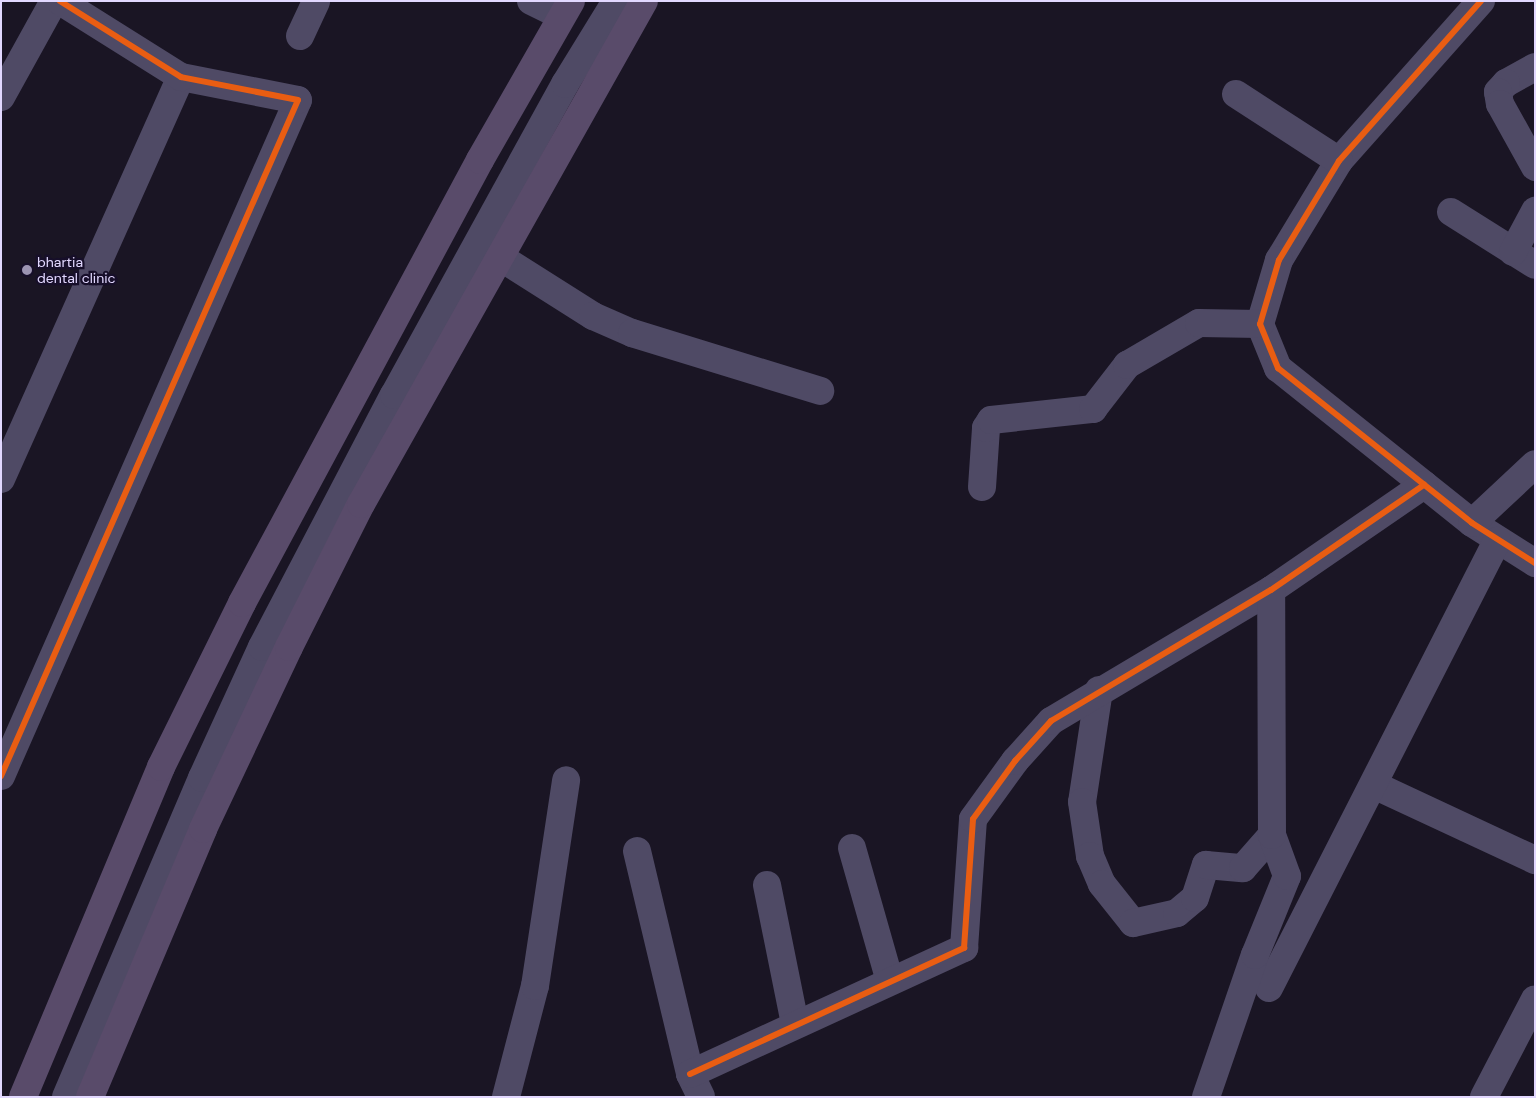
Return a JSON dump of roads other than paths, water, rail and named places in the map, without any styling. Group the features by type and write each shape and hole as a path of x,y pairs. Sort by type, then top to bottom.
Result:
{"main road":[{"path":"90,1097 203,829 289,647 362,504 644,1"},
{"path":"23,1097 161,767 242,603 480,160 567,8"}],"street":[{"path":"1,97 54,1"},
{"path":"1,776 298,100 181,77 60,1"},
{"path":"300,36 316,1"},
{"path":"531,1 567,8"},
{"path":"47,1097 207,727 305,527 377,388 595,1"},
{"path":"66,1097 198,787 262,647 394,395 565,84 616,1"},
{"path":"1481,1 1338,161 1278,260 1260,324 1278,368 1472,523 1497,541 1535,563"},
{"path":"1535,67 1506,82 1498,92 1500,104 1535,168"},
{"path":"1,479 181,77"},
{"path":"1236,94 1338,161"},
{"path":"1451,212 1524,258 1535,211"},
{"path":"500,257 593,316 632,333 820,391"},
{"path":"982,487 986,428 991,420 1093,409 1127,365 1198,323 1260,324"},
{"path":"1472,523 1535,464"},
{"path":"637,851 695,1085 796,1024 964,948 973,819 1015,762 1051,721 1099,690 1270,590 1424,486"},
{"path":"1269,988 1497,541"},
{"path":"1206,1097 1255,955 1287,876 1272,835 1270,590"},
{"path":"1099,690 1082,802 1090,856 1102,884 1133,923 1178,914 1195,898 1206,865 1243,868 1272,835"},
{"path":"506,1097 536,986 566,780"},
{"path":"1374,785 1535,860"},
{"path":"852,848 890,981"},
{"path":"767,885 796,1024"},
{"path":"1484,1097 1535,999"}],"place":[{"name":"bhartia dental clinic","path":"27,270"}]}
